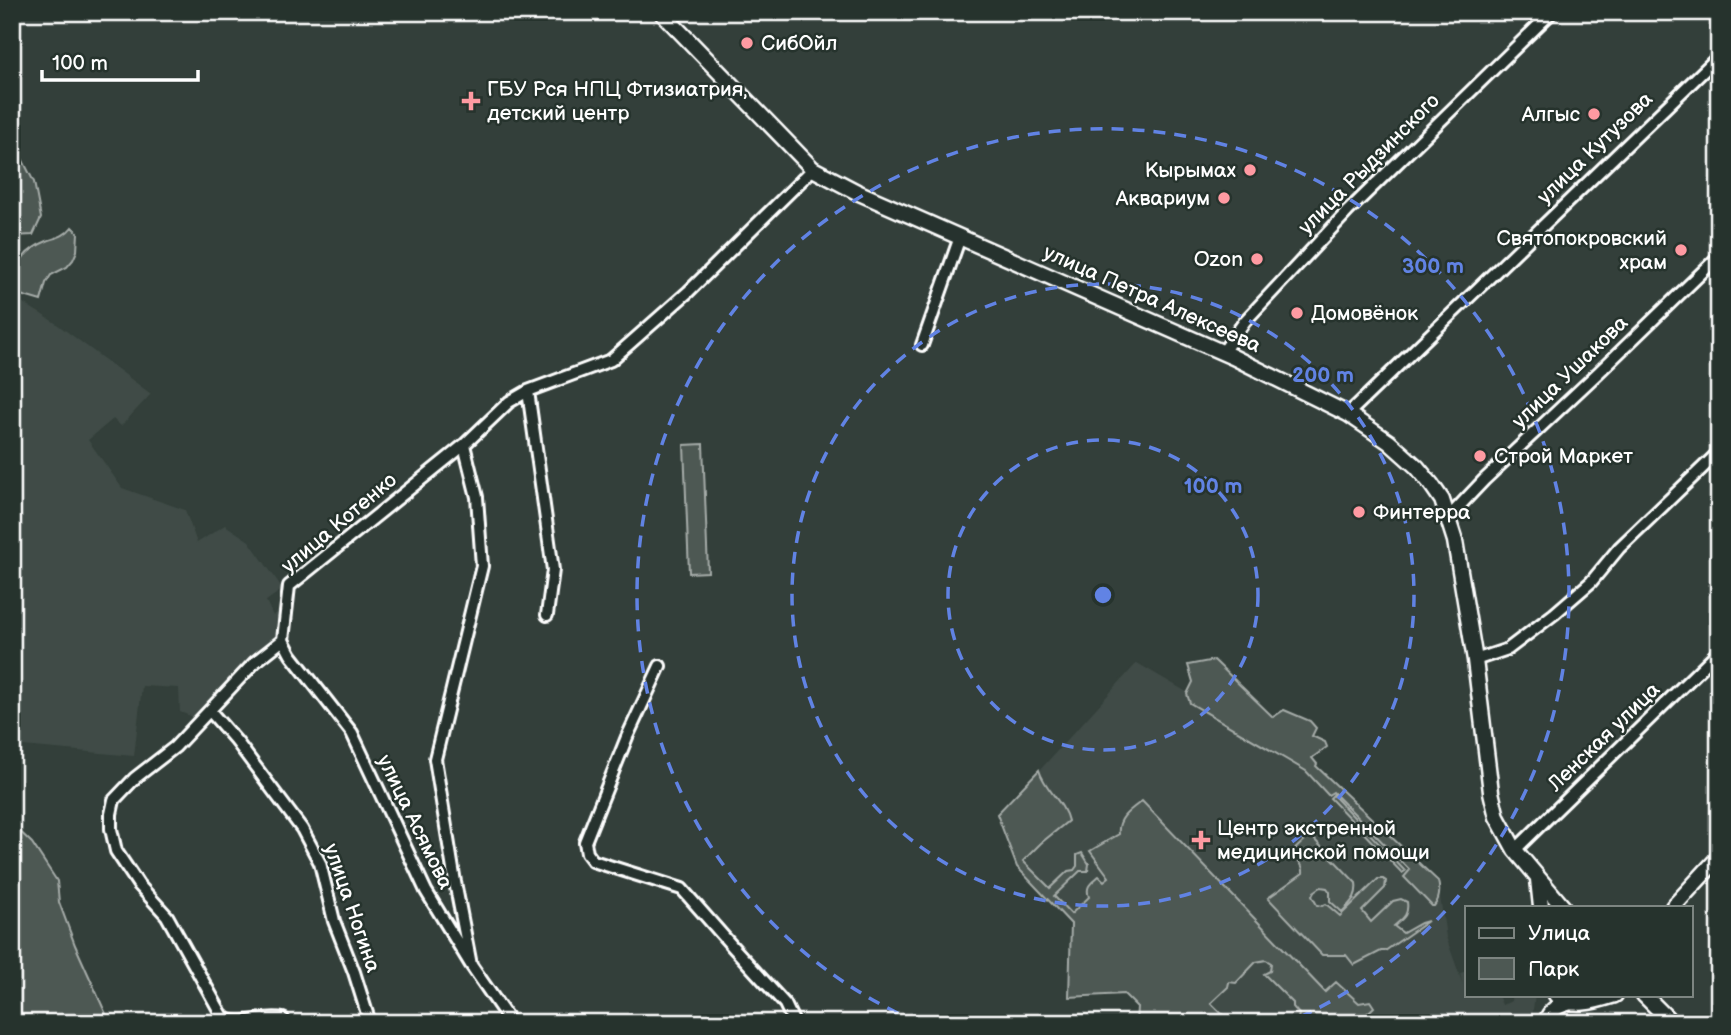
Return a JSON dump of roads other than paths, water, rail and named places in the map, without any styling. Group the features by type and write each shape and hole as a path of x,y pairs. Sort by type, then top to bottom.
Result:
{"street":[{"name":"улица Петра Алексеева","path":"661,12 813,169 857,192 1223,352 1348,414 1389,442 1417,467 1442,500 1455,541 1475,660 1491,792 1497,817 1515,850 1562,906"},
{"name":"улица Рыдзинского","path":"1223,352 1245,321 1348,211 1552,12"},
{"name":"улица Кутузова","path":"1348,414 1719,56"},
{"name":"улица Котенко","path":"282,640 289,586 464,445 509,402 528,391 611,360 688,292 813,169"},
{"path":"922,345 960,237"},
{"name":"улица Ушакова","path":"1448,517 1719,256"},
{"path":"528,391 553,570 547,615"},
{"path":"464,445 477,497 482,566 435,759 471,965"},
{"path":"1475,660 1508,649 1554,614 1591,582 1619,548 1719,452"},
{"path":"282,640 255,662 175,747 135,778 114,800 111,829 116,850 138,884 167,916 223,1017 236,1022 273,1017 283,1019 285,1023"},
{"name":"улица Асямова","path":"282,640 352,733 426,891 471,965 511,1023"},
{"name":"Ленская улица","path":"1515,850 1719,651"},
{"path":"660,666 604,795 586,842 587,853 593,861 682,889 785,1004 794,1023"},
{"name":"улица Ногина","path":"210,710 295,819 320,863 334,921 370,1023"},
{"path":"1675,906 1719,857"},
{"path":"1538,878 1541,906"},
{"path":"1548,1020 1549,996"},
{"path":"1557,996 1571,1002"},
{"path":"1548,1020 1550,1011 1556,1007 1611,996"},
{"path":"1645,996 1672,1023"}],"place":[{"name":"СибОйл","path":"747,43"},
{"name":"ГБУ Рся НПЦ Фтизиатрия, детский центр","path":"471,101"},
{"name":"Алгыс","path":"1594,114"},
{"name":"Кырымах","path":"1250,170"},
{"name":"Аквариум","path":"1224,198"},
{"name":"Святопокровский храм","path":"1681,250"},
{"name":"Ozon","path":"1257,259"},
{"name":"Домовёнок","path":"1297,313"},
{"name":"Строй Маркет","path":"1480,456"},
{"name":"Финтерра","path":"1359,512"},
{"name":"Центр экстренной медицинской помощи","path":"1201,840"}]}
